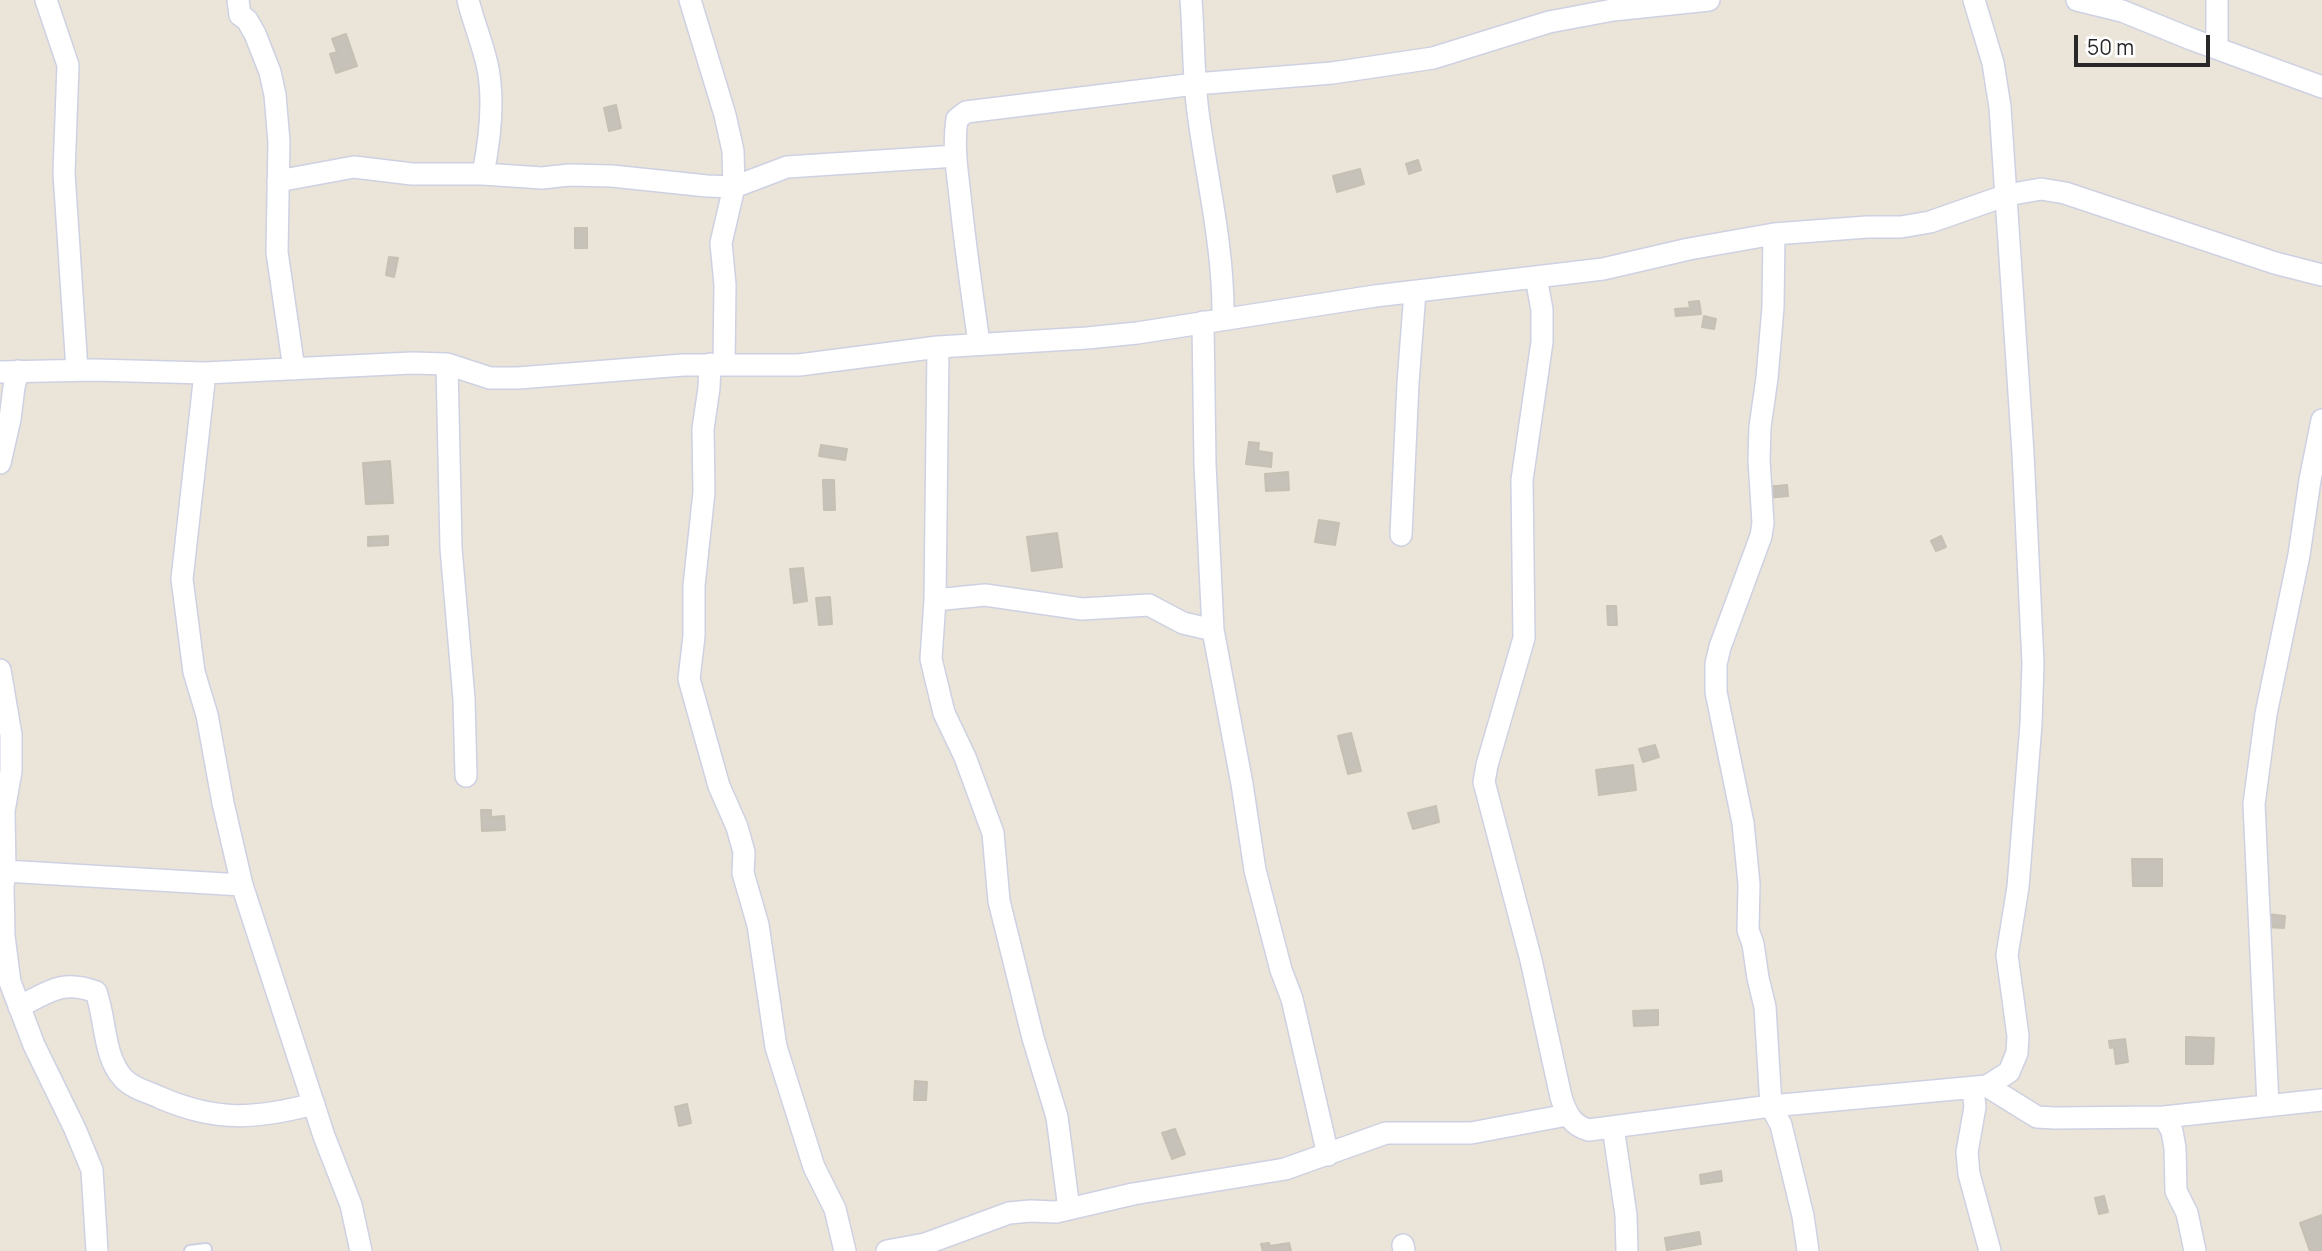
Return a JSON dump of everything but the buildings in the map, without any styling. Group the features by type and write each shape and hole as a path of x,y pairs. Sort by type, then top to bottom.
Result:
{"street":[{"path":"46,0 68,65 64,173 77,370"},
{"path":"237,0 240,15 247,20 256,34 275,95 279,142 277,253 294,369"},
{"path":"468,0 488,67 490,124 483,174"},
{"path":"690,0 725,115 733,151 734,187 721,243 725,285 717,365 703,429 704,492 694,586 694,636 689,679 719,786 737,827 744,852 743,873 758,925 776,1047 814,1167 835,1209 845,1251"},
{"path":"1191,0 1195,84 1223,289 1213,320 1205,464 1213,630 1242,783 1255,870 1281,970 1292,999 1328,1155"},
{"path":"979,343 956,156 957,119 966,112 1195,84 1332,73 1433,58 1549,22 1613,10 1709,0"},
{"path":"1536,277 1542,310 1542,342 1522,480 1524,638 1484,782 1531,960 1567,1115 1579,1128 1589,1130 1771,1106 1980,1088 2009,1072 2017,1053 2018,1036 2007,955 2018,887 2033,663 2023,453 2000,107 1993,62 1974,0"},
{"path":"2077,0 2122,10 2322,87"},
{"path":"2217,0 2217,48"},
{"path":"278,181 354,167 412,174 483,174 541,178 569,174 612,176 734,187 787,167 956,156"},
{"path":"0,463 9,371 205,373 412,363 447,364 490,378 717,365 799,365 979,343 1138,333 1415,292 1603,269 1689,249 1774,234 1867,226 1901,227 1930,222 2007,195 2041,189 2065,193 2322,275"},
{"path":"1774,234 1773,307 1760,427 1763,523 1761,536 1720,647 1716,664 1716,692 1743,823 1749,884 1748,930 1765,1007 1771,1106 1781,1125 1803,1216 1808,1251"},
{"path":"1401,535 1415,292"},
{"path":"938,347 931,659 944,713 965,757 993,833 999,901 1057,1116 1069,1209"},
{"path":"447,364 451,548 464,699 466,776"},
{"path":"205,373 182,568 182,590 194,672 207,715 242,885 314,1104 351,1205 361,1251"},
{"path":"2268,1105 2254,804 2266,714 2299,555 2309,480 2322,420"},
{"path":"934,600 985,594 1082,609 1149,605 1183,623 1213,630"},
{"path":"0,670 3,708 11,735 11,771 4,811 3,887 4,936 10,982 34,1045 92,1170 97,1251"},
{"path":"5,870 242,885"},
{"path":"19,1007 53,990 71,985 96,992 111,1057 124,1079 140,1090 174,1104 233,1117 279,1113 314,1104"},
{"path":"1980,1088 2038,1117 2164,1117 2322,1100"},
{"path":"1980,1088 1967,1152 1969,1174 1990,1251"},
{"path":"887,1251 925,1244 1009,1213 1056,1212 1133,1194 1285,1169 1386,1133 1471,1133 1567,1115"},
{"path":"2164,1117 2172,1131 2175,1148 2176,1191 2187,1213 2195,1251"},
{"path":"1613,1127 1626,1215 1627,1251"}],"lane":[{"path":"190,1251 206,1249"}]}
